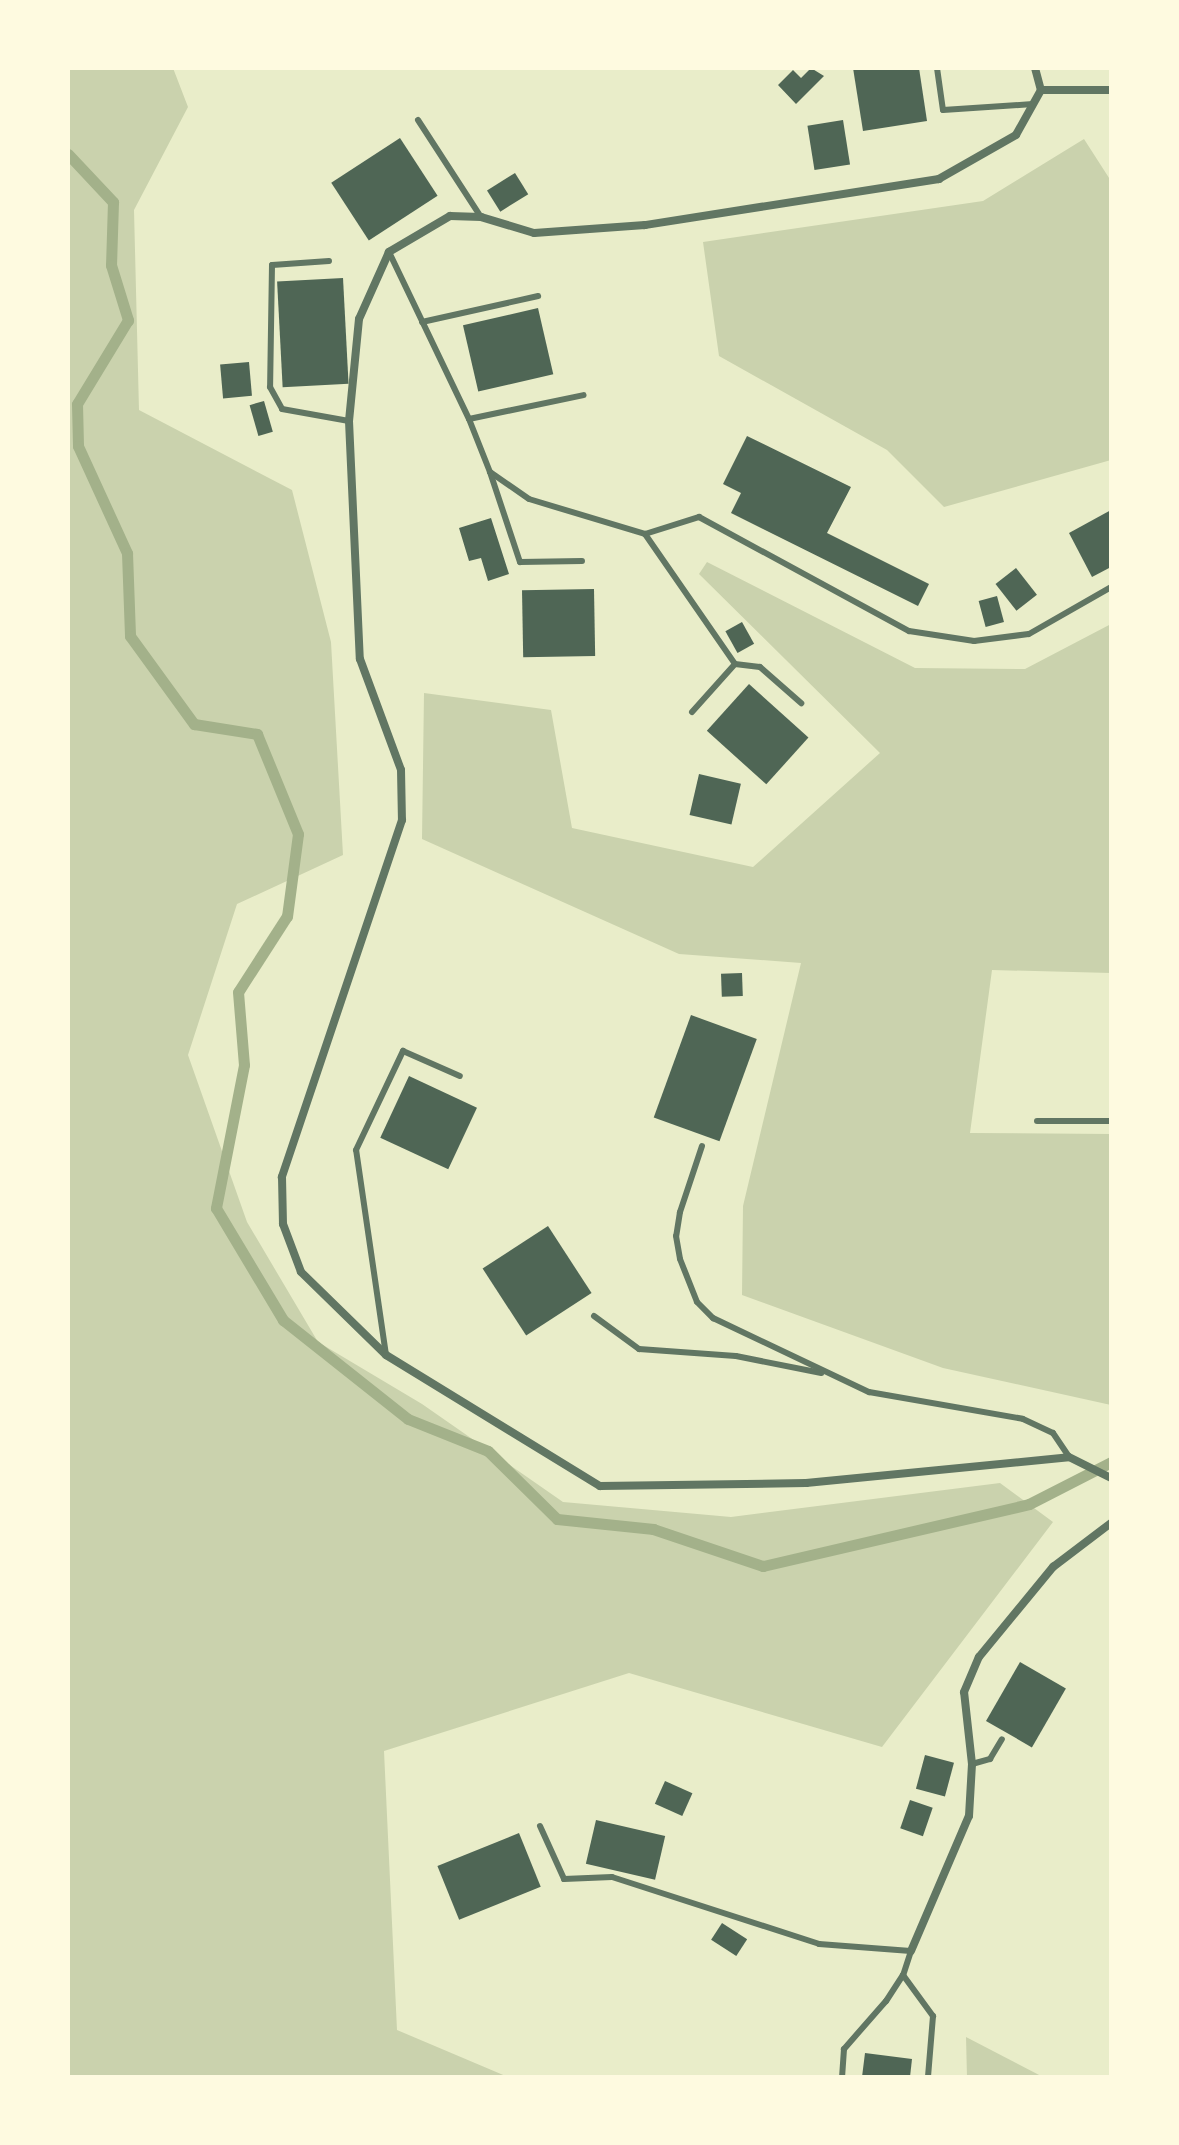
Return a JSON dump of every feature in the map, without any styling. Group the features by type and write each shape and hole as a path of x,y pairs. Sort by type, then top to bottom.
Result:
{"street":[{"path":"1035,68 1041,90 1016,135 939,179 645,225 534,233 481,217 450,216 389,252 359,319 349,421 360,659 401,770 402,820 282,1177 283,1224 301,1272 386,1355 600,1486 806,1483 1069,1457 1111,1478"},
{"path":"1041,90 1111,90"},
{"path":"911,1951 969,1816 972,1764 964,1692 979,1657 1053,1567 1111,1523"}],"lane":[{"path":"937,68 943,110 1033,104"},
{"path":"418,120 481,217"},
{"path":"389,252 469,419 520,562 582,561"},
{"path":"329,261 272,265 270,387 282,409 349,421"},
{"path":"422,322 538,296"},
{"path":"469,419 584,395"},
{"path":"490,472 529,499 645,534 699,517 909,631 974,641 1029,634 1111,587"},
{"path":"645,534 735,664 760,667 801,703"},
{"path":"692,712 735,664"},
{"path":"386,1355 356,1150 403,1051 460,1076"},
{"path":"1037,1121 1111,1121"},
{"path":"702,1146 680,1212 676,1236 680,1259 697,1302 713,1318 869,1392 1023,1419 1053,1433 1069,1457"},
{"path":"594,1316 639,1349 736,1356 833,1376"},
{"path":"972,1764 990,1759 1002,1739"},
{"path":"540,1826 564,1879 612,1877 819,1944 911,1951 903,1975 886,2001 844,2049 842,2077"},
{"path":"903,1975 933,2016 928,2077"}],"green space":[{"path":"68,68 173,68 188,107 134,210 139,410 292,490 331,642 343,855 237,904 188,1055 247,1222 318,1342 422,1404 563,1502 731,1517 1000,1483 1053,1522 882,1747 629,1673 384,1751 397,2030 508,2077 68,2077"},
{"path":"1084,139 1111,181 1111,460 944,507 887,450 719,356 703,242 983,201"},
{"path":"707,562 915,668 1025,669 1111,624 1111,973 992,970 970,1133 1111,1134 1111,1405 943,1368 742,1295 743,1206 801,963 679,954 422,839 424,693 551,710 572,828 753,867 880,753 699,574"},
{"path":"966,2037 1043,2077 967,2077"}],"building":[{"path":"811,68 824,76 796,104 778,85 793,70 801,78"},
{"path":"853,68 919,68 927,121 863,131"},
{"path":"843,120 850,164 814,170 807,126"},
{"path":"400,138 438,196 369,241 331,183"},
{"path":"515,173 528,194 500,212 487,190"},
{"path":"343,278 349,384 283,387 277,281"},
{"path":"538,308 553,374 478,392 463,325"},
{"path":"249,362 252,396 223,398 220,365"},
{"path":"264,401 273,432 258,436 250,405"},
{"path":"747,436 851,487 827,533 929,584 918,606 731,513 741,493 723,484"},
{"path":"1111,510 1111,567 1092,577 1069,533"},
{"path":"491,518 509,574 488,581 481,558 469,561 459,528"},
{"path":"1016,568 1037,595 1016,611 996,584"},
{"path":"594,589 595,656 523,657 522,590"},
{"path":"997,596 1004,622 986,627 979,601"},
{"path":"742,622 754,644 738,653 725,631"},
{"path":"749,684 808,738 766,784 707,731"},
{"path":"699,774 741,784 731,825 690,815"},
{"path":"742,973 743,996 722,997 721,974"},
{"path":"691,1015 757,1039 719,1141 654,1117"},
{"path":"409,1076 477,1108 448,1169 380,1138"},
{"path":"548,1226 592,1293 526,1336 483,1268"},
{"path":"1020,1662 1066,1688 1032,1747 986,1721"},
{"path":"925,1755 954,1763 945,1797 916,1789"},
{"path":"665,1781 692,1793 682,1816 655,1804"},
{"path":"910,1800 933,1808 923,1836 900,1828"},
{"path":"596,1820 665,1836 655,1880 586,1864"},
{"path":"519,1833 541,1887 459,1920 437,1866"},
{"path":"722,1923 747,1939 736,1956 711,1940"},
{"path":"865,2053 912,2059 910,2077 862,2077"}],"waterway":[{"path":"68,154 113,202 111,265 128,320 77,404 78,446 127,553 130,636 194,724 257,734 298,834 287,916 238,992 244,1065 216,1208 283,1320 408,1419 488,1451 557,1519 653,1529 763,1566 1029,1504 1111,1462"}]}
